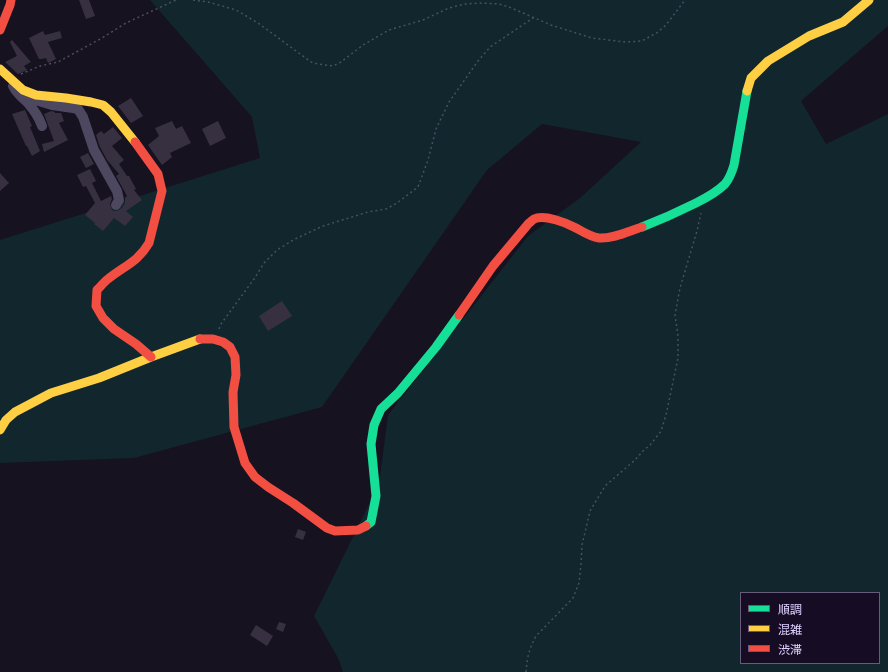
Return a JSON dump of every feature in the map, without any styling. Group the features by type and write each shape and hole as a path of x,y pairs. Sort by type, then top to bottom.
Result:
{"street":[{"path":"0,30 11,0"},
{"path":"0,430 6,420 15,412 51,393 100,378 151,357 200,340 213,339 223,342 230,347 235,357 236,375 233,392 234,427 245,463 255,477 327,528 335,532 358,530 365,527 371,522 376,496 371,444 374,425 381,409 398,393 436,347 493,266 529,223 538,218 550,219 570,225 592,236 602,238 612,236 672,214 702,200 724,185 730,175 734,165 751,78 768,61 809,36 843,22 869,0"},
{"path":"1,71 24,91 29,98 52,105 73,108 81,113 94,150 117,190 119,200 116,205"},
{"path":"11,79 16,92 29,104 42,126"},
{"path":"24,91 36,95 66,98 103,105 111,112 130,135 158,174 162,191 149,243 138,258 108,278 97,290 96,306 103,318 114,330 136,344 151,357"}],"path":[{"path":"11,79 40,66 58,62 126,23 176,0"},
{"path":"193,0 208,2 236,10 258,23 311,62 333,66 364,45 390,30 423,20 449,8 465,4 499,4 551,25 592,38 625,42 642,41 658,32 666,25 685,0"},
{"path":"213,339 221,324 254,280 264,263 278,250 295,239 323,226 368,212 386,209 397,203 418,187 428,160 436,128 449,102 478,60 490,48 533,18"},
{"path":"526,672 528,655 536,636 573,598 579,583 582,545 590,511 606,486 651,444 661,431 666,415 678,358 678,336 675,315 680,288 701,216 702,200"}],"shaded area":[{"path":"150,0 888,0 888,26 801,101 826,144 888,114 888,672 343,672 338,658 314,616 379,484 388,415 528,236 580,198 641,142 542,124 487,170 322,407 134,458 0,463 0,240 260,158 252,117"}],"building":[{"path":"79,0 89,0 95,16 86,19"},
{"path":"43,31 45,35 60,31 62,38 48,42 56,59 48,63 46,58 39,59 29,38"},
{"path":"12,40 31,62 24,66 27,70 18,74 5,62 17,56 10,42"},
{"path":"131,98 143,116 131,123 118,106"},
{"path":"25,110 40,151 32,156 12,114"},
{"path":"51,111 61,113 64,121 59,123 68,140 44,152 42,144 54,141 44,114"},
{"path":"172,121 176,129 182,126 191,143 170,153 172,157 162,165 148,145 159,136 155,128"},
{"path":"218,121 226,138 210,146 202,129"},
{"path":"113,127 122,138 112,146 124,160 119,164 127,176 129,176 136,189 134,190 142,200 126,211 133,217 125,226 114,218 103,231 85,215 95,203 86,186 83,187 77,175 90,169 96,181 92,183 101,201 111,196 112,199 110,204 113,211 122,208 127,196 116,176 119,174 107,160 96,135 101,131 104,134"},
{"path":"88,153 94,164 86,168 80,157"},
{"path":"0,173 9,183 0,191"},
{"path":"282,301 292,316 268,331 259,316"},
{"path":"298,529 306,532 303,540 295,537"},
{"path":"279,622 286,624 283,632 276,629"},
{"path":"256,625 273,636 267,646 250,635"}],"traffic: fast":[{"path":"642,227 700,201 725,184 734,165 747,91"},
{"path":"366,526 371,522 376,496 371,444 374,425 381,409 398,393 436,347 459,315"}],"traffic: slow":[{"path":"747,91 751,78 768,61 809,36 843,22 869,0"},
{"path":"0,69 23,90 36,95 66,98 103,105 111,112 135,142"},
{"path":"0,430 6,420 15,412 51,393 99,378 200,339"}],"traffic: jam":[{"path":"0,30 11,0"},
{"path":"135,142 158,174 162,191 149,243 140,255 108,279 97,290 96,306 103,318 114,329 136,344 151,357"},
{"path":"459,315 493,266 534,219 549,218 599,238 615,236 642,227"},
{"path":"200,339 213,339 223,342 230,347 235,357 236,375 233,392 234,427 245,463 255,477 327,528 335,531 358,530 366,526"}]}
